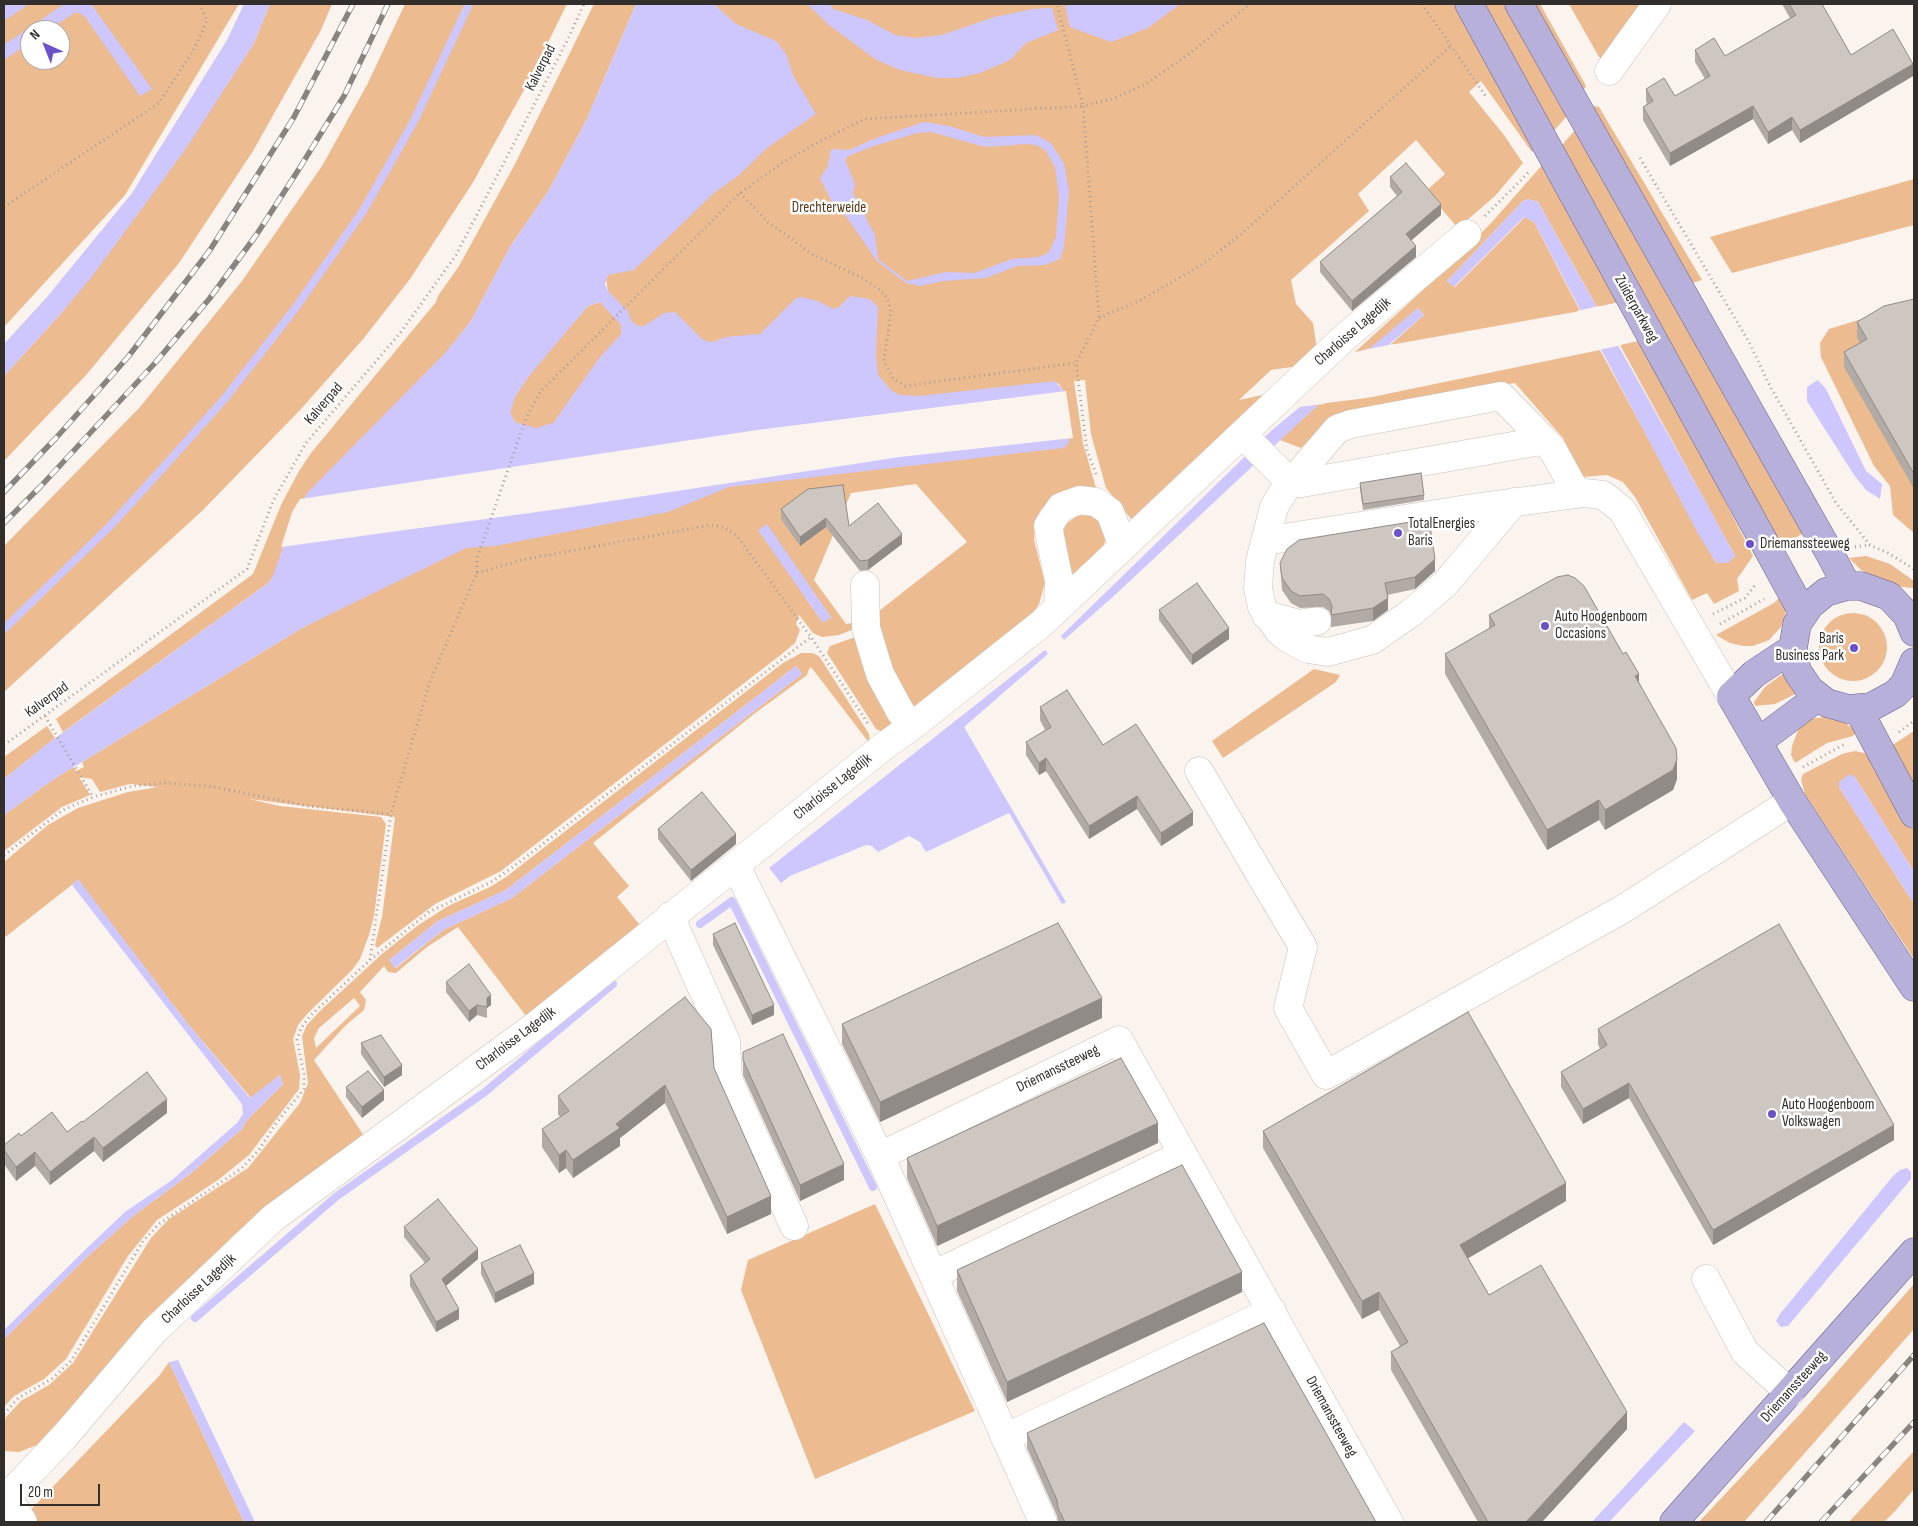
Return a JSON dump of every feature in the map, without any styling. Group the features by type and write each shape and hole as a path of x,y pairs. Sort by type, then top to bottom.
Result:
{"main road":[{"name":"Zuiderparkweg","path":"1469,4 1803,613"},
{"path":"1519,4 1847,586"},
{"path":"1911,684 1884,702 1858,709 1837,707 1818,697 1802,681 1794,660 1793,648 1797,624 1803,613 1817,598 1836,588 1847,586 1861,586 1876,590 1907,603 1907,615 1914,632"},
{"path":"1793,648 1754,674 1731,696 1792,801 1914,987"},
{"path":"1758,742 1818,697"},
{"path":"1858,709 1914,814"},
{"name":"Driemanssteeweg","path":"1674,1522 1914,1252"}],"street":[{"path":"1610,71 1657,4"},
{"name":"Charloisse Lagedijk","path":"5,1496 65,1436 154,1331 274,1218 539,1024 670,916 736,866 1058,608 1123,547 1266,458 1345,337 1467,234"},
{"path":"1266,458 1332,434 1343,426 1501,396 1549,445 1580,493"},
{"path":"1266,458 1302,483 1541,441 1549,445"},
{"path":"1266,458 1274,507 1260,561 1258,588 1266,615 1279,631 1298,645 1319,652 1328,652 1372,640 1400,612 1446,584 1514,502"},
{"path":"1265,541 1580,493 1603,495 1622,510 1731,696"},
{"path":"1058,608 1059,581 1048,526 1061,507 1080,500 1096,502 1110,512 1123,547"},
{"path":"865,585 866,628 880,674 911,727"},
{"path":"1266,615 1299,624 1317,621"},
{"path":"1199,771 1303,947 1288,1008 1326,1075 1623,909 1792,801"},
{"path":"736,866 880,1156 1043,1522"},
{"path":"670,916 726,1042 728,1079 794,1226"},
{"name":"Driemanssteeweg","path":"880,1156 1119,1040 1389,1522"},
{"path":"933,1275 1183,1154"},
{"path":"1706,1279 1745,1352 1790,1393"},
{"path":"1005,1438 1272,1311"},
{"path":"5,1496 23,1522"}],"path":[{"path":"4,207 159,103 193,50 207,21 200,4"},
{"name":"Kalverpad","path":"4,745 247,569 273,501 306,443 402,332 456,255 568,41 584,4"},
{"path":"1057,4 1083,106 1099,318 1076,364 1087,450 1110,512"},
{"path":"370,960 390,814 430,681 477,574 477,558 527,416 542,392 740,193 786,161 866,119 1083,106 1115,98 1146,84 1189,54 1250,4"},
{"path":"1422,4 1490,102"},
{"path":"1099,318 1141,300 1204,264 1239,236 1452,45"},
{"path":"1639,155 1749,342 1771,388 1836,503 1870,545 1896,557 1914,569"},
{"path":"740,193 768,222 812,254 862,278 880,290 888,299 891,312 884,361 893,378 905,386 1076,364"},
{"path":"477,574 522,560 710,525 724,527 737,536 811,637 884,746"},
{"path":"4,1414 18,1398 53,1378 71,1361 143,1241 159,1224 242,1168 259,1150 276,1123 304,1089 304,1074 297,1040 300,1028 311,1015 370,960 429,912 493,881 513,867 811,637"},
{"path":"45,716 81,773 93,797"},
{"path":"4,855 63,810 93,797 133,786 166,783 209,786 307,806 390,814"}],"green space":[{"path":"4,4 239,4 125,195 4,327"},
{"path":"270,4 332,4 321,30 253,151 179,263 87,374 4,461 4,376 64,310 253,45"},
{"path":"405,4 567,4 529,81 472,184 410,279 364,338 301,409 203,510 4,692 4,546 140,407 242,281 322,166 368,83"},
{"path":"594,4 636,4 586,121 549,190 510,247 471,321 268,583 63,732 56,719 253,574 281,505 311,453 436,302 438,296 459,266 515,164"},
{"name":"Drechterweide","path":"644,4 1457,4 1536,147 1532,152 1481,81 1469,92 1504,135 1523,163 1495,196 1458,228 1426,191 1445,174 1416,140 1358,194 1369,211 1291,280 1296,304 1313,323 1317,349 1298,366 1271,370 1239,400 1267,394 1132,520 1106,488 1091,434 1085,380 1074,381 1083,443 1096,488 1080,487 1062,491 1040,511 1035,526 1034,540 1045,583 1039,604 1031,615 915,708 904,704 870,618 967,542 916,484 851,493 814,580 846,624 858,622 859,627 839,635 822,637 813,633 799,615 796,624 800,630 795,643 783,653 501,871 435,904 377,948 375,945 382,917 395,817 249,799 280,806 381,817 386,824 374,916 360,959 352,970 298,1025 293,1039 300,1075 299,1089 249,1155 218,1180 157,1220 128,1256 66,1359 44,1379 14,1396 4,1407 4,1339 86,1258 133,1216 190,1174 242,1129 247,1120 283,1084 280,1075 251,1098 187,1023 78,880 4,938 4,862 48,825 78,808 128,792 158,787 130,784 100,792 92,779 79,777 90,795 62,807 4,851 4,815 73,767 76,771 84,767 82,762 302,628 353,602 542,359 588,306 600,302 608,291 606,279","holes":["1058,383 1063,390 904,465 860,470","810,588 831,617 823,622 806,599"]},
{"path":"1479,4 1504,4 1568,115 1550,135"},
{"path":"1530,4 1540,4 1586,86 1582,93"},
{"path":"1569,4 1640,4 1610,55 1605,60 1599,57"},
{"path":"1594,106 1599,107 1702,280 1692,283 1592,110"},
{"path":"1577,128 1806,532 1780,546 1561,146"},
{"path":"1543,164 1623,301 1597,307 1538,202 1528,199 1523,201 1447,281 1455,287 1525,217 1534,222 1580,311 1390,345 1424,315 1418,308 1373,348 1355,352 1444,271 1492,222"},
{"path":"1914,179 1914,225 1732,273 1710,237"},
{"path":"1914,303 1914,533 1893,515 1890,486 1874,466 1821,357 1820,343 1829,329"},
{"path":"1643,340 1727,489 1722,495 1753,556 1737,579 1739,591 1714,604 1707,593 1692,600 1635,497 1623,482 1607,475 1583,477 1563,438 1515,383 1356,410 1329,419 1301,448 1280,440 1319,404 1367,398 1600,350 1716,563 1735,556 1620,345"},
{"path":"1078,515 1093,516 1101,522 1106,539 1102,549 1073,575 1062,535 1066,524"},
{"path":"1866,556 1890,564 1914,581 1914,588 1902,587 1871,575 1861,570 1849,558"},
{"path":"1781,596 1786,607 1785,617 1781,627 1769,640 1753,646 1743,646 1730,643 1716,635 1774,603"},
{"path":"1853,613 1866,616 1877,623 1884,634 1887,647 1884,660 1877,671 1866,678 1853,681 1840,678 1829,671 1822,660 1819,647 1822,634 1829,623 1840,616"},
{"path":"861,635 890,711 893,726 885,733 876,729 827,653 830,646"},
{"path":"801,653 812,653 819,656 869,734 870,744 811,667 807,675 754,714 593,843 629,886 617,897 640,925 526,1016 458,927 427,947 396,973 388,972 384,966 360,992 366,1000 364,1010 345,1026 314,1060 364,1136 124,1348 37,1445 19,1452 4,1451 4,1423 6,1417 21,1401 49,1385 73,1363 151,1238 169,1219 248,1168 300,1103 308,1083 302,1036 307,1025 320,1011 382,954 417,926 448,906 490,887 506,877 783,663","holes":["796,666 802,674 512,898 443,930 396,968 389,960 438,921 506,890","354,998 360,1006 316,1048 314,1038 319,1028"]},
{"path":"1314,669 1340,675 1336,682 1223,758 1212,741"},
{"path":"1785,672 1797,693 1775,704 1755,706 1754,702 1765,687"},
{"path":"1831,716 1842,719 1856,732 1853,736 1827,743 1795,763 1791,755 1792,746 1799,728 1811,719"},
{"path":"47,726 55,738 4,779 4,757"},
{"path":"1914,731 1914,787 1891,746"},
{"path":"1855,751 1869,754 1914,831 1914,872 1855,777 1839,787 1914,904 1914,959 1805,794 1801,780 1803,774 1842,754"},
{"path":"875,1204 975,1411 815,1479 741,1290 748,1260"},
{"path":"1914,1284 1914,1329 1744,1522 1699,1522 1802,1412"},
{"path":"169,1362 244,1522 19,1522 159,1376"},
{"path":"1914,1451 1914,1489 1896,1510 1884,1522 1849,1522"}],"shaded area":[{"path":"4,4 29,4 4,21"},
{"path":"64,4 91,4 152,89 140,96 86,18 80,13 74,13 64,20 41,20"},
{"path":"244,4 270,4 253,45 185,150 90,279 4,376 4,344 47,297 132,193 227,40"},
{"path":"636,4 714,4 736,24 776,41 786,54 793,75 816,114 767,148 739,175 714,193 634,270 608,275 605,284 608,291 627,310 632,322 639,326 644,326 664,313 675,312 703,340 712,342 726,337 760,334 796,298 801,297 818,301 833,309 839,307 850,296 870,299 878,307 876,355 878,375 892,391 900,395 919,396 1055,381 1063,390 1070,438 1068,444 1063,448 729,487 668,512 495,546 466,548 302,628 54,779 4,815 4,779 47,744 268,583 273,576 295,513 307,493 445,353 471,321 510,247 549,190 586,121","holes":["600,302 621,325 621,334 600,357 553,423 536,428 515,422 511,414 515,397 529,376 588,306"]},
{"path":"807,4 830,4 833,9 867,20 895,35 915,38 942,35 994,17 1033,9 1052,8 1058,30 1026,43 1010,60 980,73 957,78 937,78 900,70 875,59 829,25"},
{"path":"1073,4 1180,4 1148,28 1111,42 1070,27 1065,6"},
{"path":"20,34 20,49 4,60 4,45"},
{"path":"924,122 949,126 984,137 1036,135 1051,143 1064,164 1069,191 1064,248 1060,259 1045,265 1017,266 986,278 943,281 920,286 906,283 877,261 848,219 831,200 820,178 828,166 831,149 849,150 876,138","holes":["931,132 985,147 1027,144 1036,145 1045,150 1055,167 1059,197 1056,237 1049,252 1039,257 1012,259 974,273 946,272 907,281 878,259 875,235 853,193 855,184 845,160 848,156 877,145 917,133"]},
{"path":"1528,199 1538,202 1707,504 1735,556 1728,563 1716,563 1696,530 1534,222 1524,217 1454,287 1447,281 1523,201"},
{"path":"1418,308 1424,315 1319,404 1116,594 1064,640 1061,636 1271,431"},
{"path":"1818,380 1826,389 1866,471 1882,484 1880,499 1866,490 1854,475 1807,401 1807,387"},
{"path":"767,524 831,617 823,623 758,530"},
{"path":"1045,650 1048,654 964,727 1066,902 1062,904 1009,813 926,852 920,842 909,836 878,852 872,846 866,845 790,876 781,883 769,868"},
{"path":"796,666 802,674 512,898 443,930 395,968 389,960 438,921 506,890"},
{"path":"1850,774 1855,777 1914,872 1914,904 1839,787 1839,782"},
{"path":"78,879 187,1023 250,1098 280,1075 283,1084 247,1120 242,1129 190,1174 133,1216 86,1258 4,1339 4,1330 125,1212 172,1180 237,1123 243,1114 242,1104 72,885"},
{"path":"1907,1168 1911,1172 1911,1179 1788,1326 1781,1327 1776,1321 1780,1314 1893,1176 1900,1170"},
{"path":"178,1360 255,1522 244,1522 169,1362"},
{"path":"1684,1422 1695,1431 1609,1522 1592,1522"}],"pier":[{"path":"1599,306 1622,345 1598,350 1577,311"},
{"path":"1395,344 1324,404 1298,407 1368,349"},
{"path":"1066,391 1073,438 900,457 559,509 281,547 292,512 300,499 757,430"}],"building":[{"path":"1789,4 1822,4 1851,55 1893,29 1913,64 1800,130 1792,117 1768,132 1753,106 1670,153 1643,107 1653,101 1646,89 1664,78 1675,96 1710,76 1695,50 1714,38 1725,56 1796,15"},
{"path":"1406,163 1441,204 1406,234 1416,246 1352,301 1320,262 1402,192 1390,177"},
{"path":"1914,299 1914,474 1844,352 1867,339 1857,322 1884,306"},
{"path":"1421,473 1424,495 1363,504 1360,483"},
{"path":"843,485 849,526 878,503 902,534 868,560 860,561 826,518 800,537 781,509 808,489"},
{"path":"1429,519 1435,559 1415,577 1385,583 1388,598 1373,608 1331,615 1332,606 1329,599 1323,594 1300,596 1291,591 1282,578 1280,563 1287,549 1299,540"},
{"path":"1568,575 1584,586 1623,654 1626,652 1639,674 1635,676 1676,748 1677,759 1673,770 1605,810 1599,800 1547,830 1445,654 1495,625 1489,615 1557,577"},
{"path":"1197,583 1229,628 1192,655 1159,610"},
{"path":"1067,690 1103,745 1136,724 1193,812 1161,833 1137,796 1089,826 1046,758 1039,763 1026,742 1051,727 1040,707"},
{"path":"702,792 736,834 691,870 658,829"},
{"path":"735,923 774,1005 752,1015 713,934"},
{"path":"1058,923 1102,998 880,1102 842,1024"},
{"path":"1779,924 1894,1125 1713,1230 1629,1083 1583,1109 1561,1072 1607,1045 1598,1029"},
{"path":"469,964 491,995 487,998 487,1007 477,1005 469,1011 446,982"},
{"path":"685,997 711,1029 714,1068 771,1196 727,1217 665,1085 616,1124 620,1128 573,1160 566,1150 559,1155 542,1129 569,1111 558,1096"},
{"path":"1468,1012 1566,1183 1460,1245 1489,1295 1541,1265 1627,1412 1526,1522 1488,1522 1391,1352 1408,1342 1379,1292 1362,1301 1263,1131"},
{"path":"783,1034 844,1164 800,1185 743,1060 743,1052"},
{"path":"381,1035 402,1065 384,1077 361,1043"},
{"path":"1121,1058 1158,1123 937,1226 907,1158"},
{"path":"368,1071 384,1090 362,1107 346,1087"},
{"path":"147,1072 167,1099 103,1148 94,1137 50,1172 35,1152 16,1167 4,1150 4,1145 19,1133 21,1136 52,1112 67,1132 83,1122"},
{"path":"1182,1165 1242,1272 1007,1382 957,1270"},
{"path":"438,1199 478,1249 442,1279 459,1309 436,1322 410,1275 430,1259 404,1227"},
{"path":"520,1245 534,1273 495,1293 481,1263"},
{"path":"1264,1323 1376,1522 1065,1522 1027,1433"}],"waterway":[{"path":"4,629 110,526 226,397 294,310 363,211 414,121 469,4"},
{"path":"700,924 732,901 873,1187"},
{"path":"195,1318 337,1196 485,1092 613,984"}],"railway":[{"path":"4,492 56,438 128,357 210,250 294,117 353,4"},
{"path":"4,523 41,486 155,363 210,298 257,234 344,96 388,4"},
{"path":"1766,1522 1914,1355"},
{"path":"1821,1522 1914,1422"}],"place":[{"name":"TotalEnergies Baris","path":"1398,533"},
{"name":"Driemanssteeweg","path":"1750,544"},
{"name":"Auto Hoogenboom Occasions","path":"1545,626"},
{"name":"Baris Business Park","path":"1854,648"},
{"name":"Auto Hoogenboom Volkswagen","path":"1772,1114"}]}
